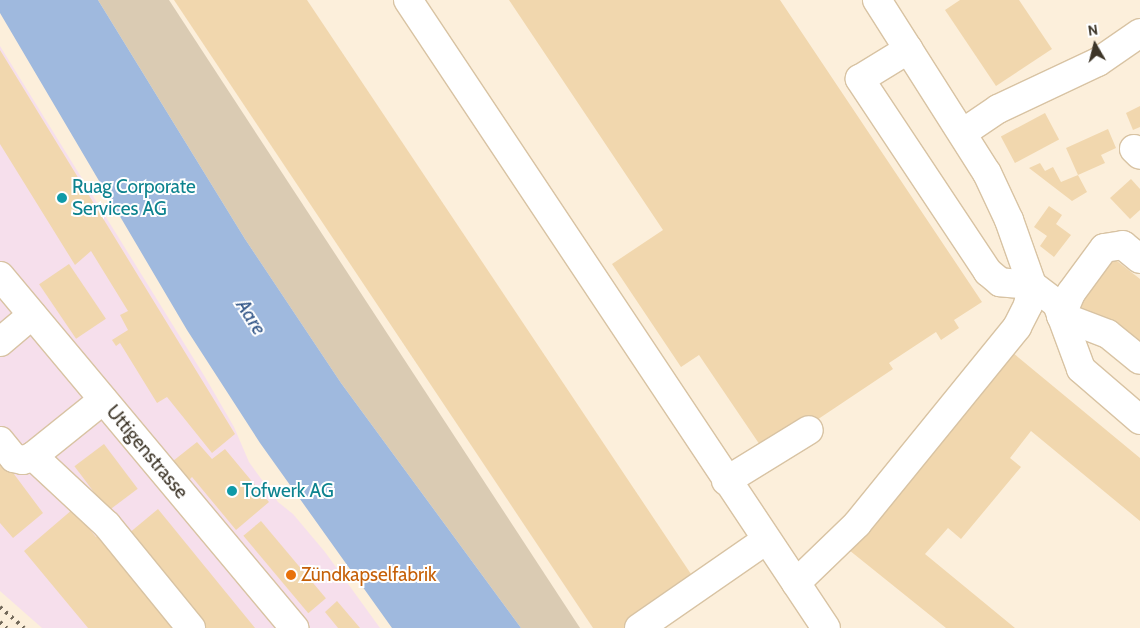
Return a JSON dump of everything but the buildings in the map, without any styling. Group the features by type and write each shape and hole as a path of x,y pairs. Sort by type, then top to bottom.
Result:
{"street":[{"path":"408,0 726,481 826,628"},
{"path":"796,583 857,524 1017,327 1028,304 1032,285 1009,220 964,132 877,0"},
{"path":"964,132 1012,102 1063,81 1098,62 1140,33"},
{"path":"909,49 860,79 988,272 1000,282 1032,285 1057,304 1081,370 1140,420"},
{"path":"1061,316 1071,293 1104,248 1123,245 1140,259"},
{"name":"Uttigenstrasse","path":"0,276 294,628"},
{"path":"0,342 32,315"},
{"path":"1061,316 1108,334 1140,360"},
{"path":"0,441 14,458 23,460 33,456 103,400"},
{"path":"726,481 809,430"},
{"path":"33,456 107,525 191,628"},
{"path":"639,628 766,540"}],"shaded area":[{"path":"98,0 169,0 580,628 521,628 341,383 245,239"},
{"path":"0,46 205,377 234,427 249,462 278,502 293,514 325,552 380,628 42,628 0,591"}],"water":[{"name":"Aare","path":"0,0 98,0 245,239 341,383 521,628 392,628 260,443 187,330 0,13"}],"railway":[{"path":"0,607 24,628"},
{"path":"0,622 7,628"}],"place":[{"name":"Ruag Corporate Services AG","path":"62,198"},
{"name":"Tofwerk AG","path":"232,491"},
{"name":"Zündkapselfabrik","path":"291,575"}]}
